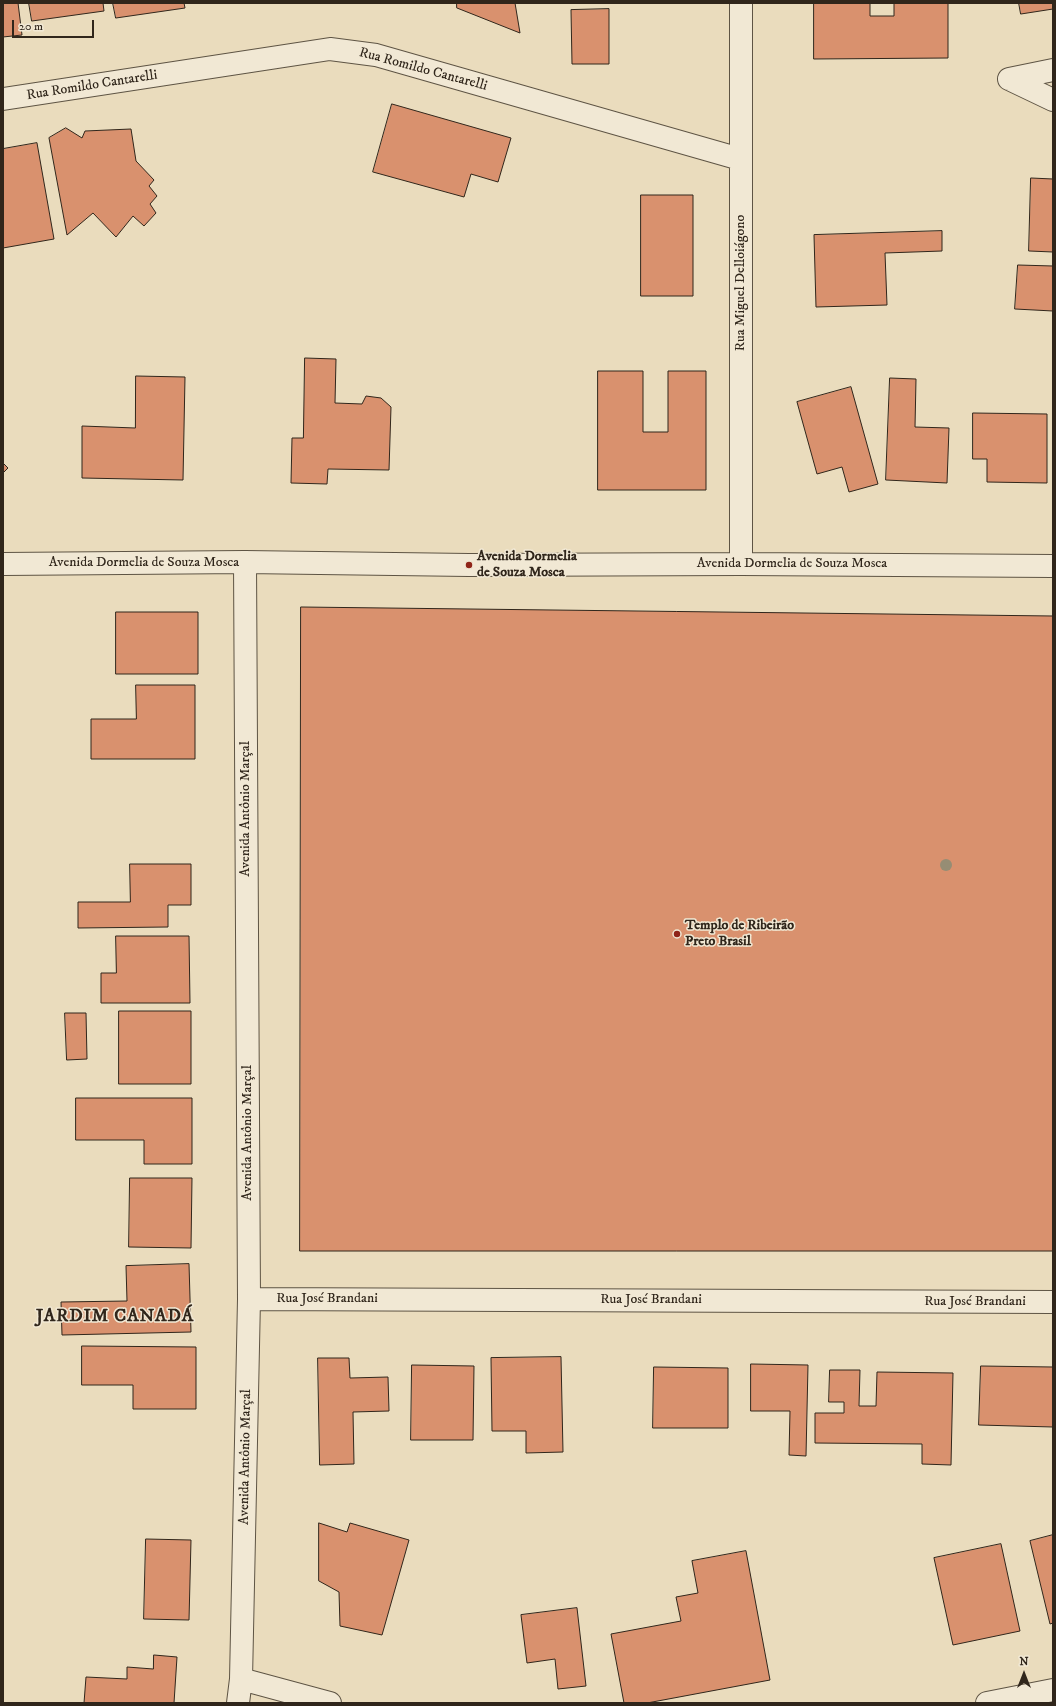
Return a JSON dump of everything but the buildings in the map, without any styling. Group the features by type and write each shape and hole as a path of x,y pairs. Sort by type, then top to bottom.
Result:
{"street":[{"name":"Rua Miguel Delloiágono","path":"741,3 741,564"},
{"name":"Rua Romildo Cantarelli","path":"3,99 330,49 376,56 740,159"},
{"path":"1053,70 1009,80 1053,100"},
{"name":"Avenida Dormelia de Souza Mosca","path":"3,564 245,562 469,565 741,564 1053,566"},
{"name":"Avenida Antônio Marçal","path":"238,1703 241,1679 249,1299 245,562"},
{"name":"Rua José Brandani","path":"249,1299 1053,1302"},
{"path":"241,1679 330,1703"},
{"path":"986,1703 1053,1690"}],"place":[{"name":"Avenida Dormelia de Souza Mosca","path":"469,565"},
{"name":"Templo de Ribeirão Preto Brasil","path":"677,934"}],"district":[{"name":"JARDIM CANADÁ","path":"115,1317"}]}
